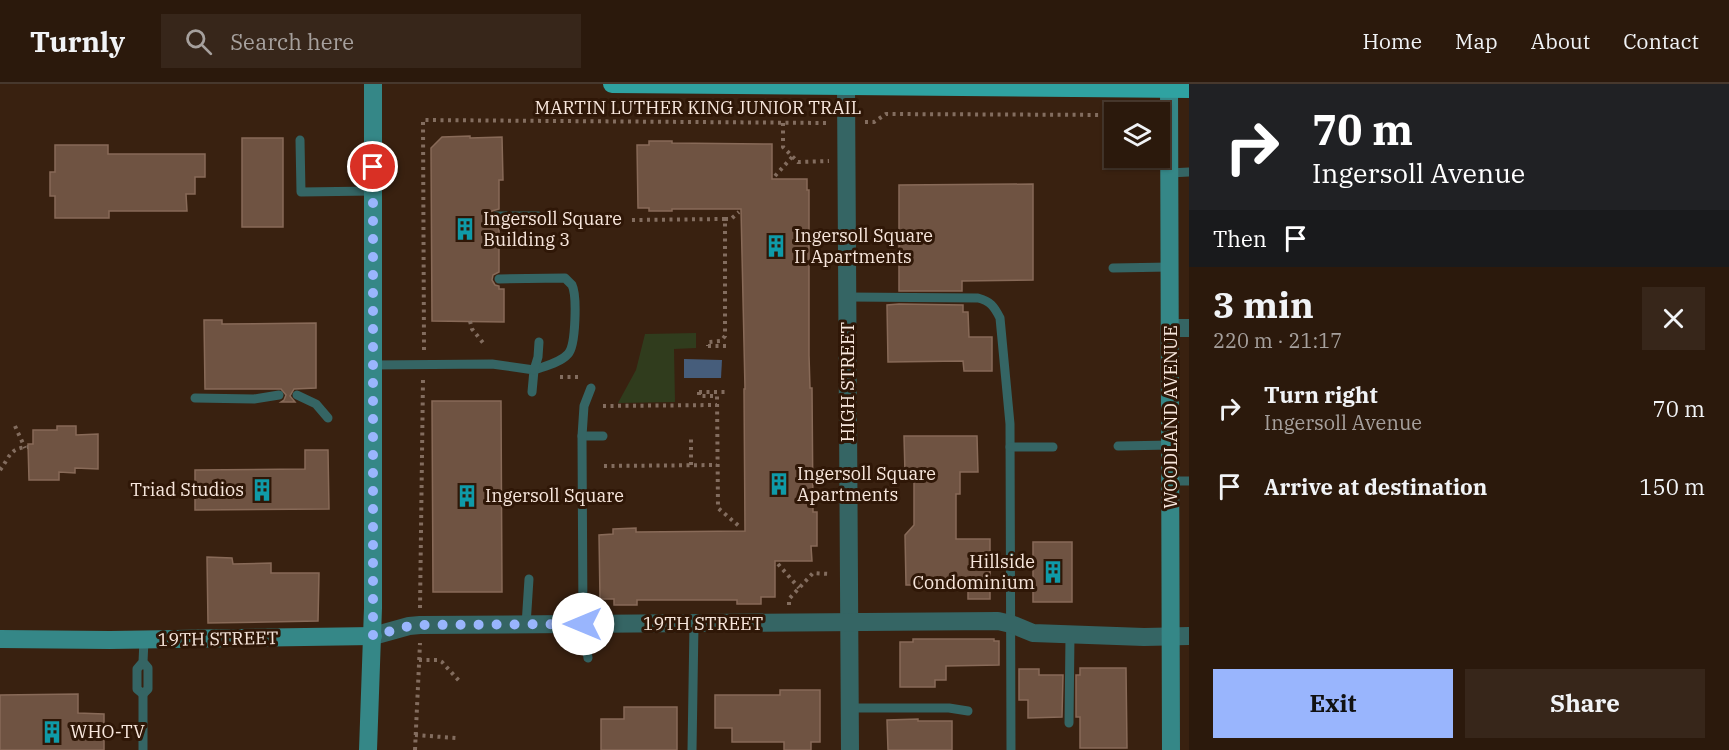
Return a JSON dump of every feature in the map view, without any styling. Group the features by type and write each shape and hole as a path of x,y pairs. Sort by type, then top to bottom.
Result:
{"main road":[{"path":"368,750 373,636 374,84"},
{"path":"612,84 1169,87 1189,90"},
{"name":"WOODLAND AVENUE","path":"1169,87 1171,445 1180,481 1180,637 1171,750"},
{"name":"19TH STREET","path":"0,639 144,640 373,636"}],"street":[{"name":"HIGH STREET","path":"846,87 850,750"},
{"path":"1170,328 1189,328"},
{"name":"19TH STREET","path":"373,636 420,625 998,621 1033,633 1180,637"}],"lane":[{"path":"300,140 301,192 373,191"},
{"path":"1170,173 1189,172"},
{"path":"496,216 538,216"},
{"path":"1113,268 1170,267"},
{"path":"373,365 492,364 534,373 562,359 570,352 574,341 574,292 571,284 565,278 499,279"},
{"path":"847,297 978,298 988,300 1000,318 1003,332 1010,447 1011,750"},
{"path":"532,392 538,342"},
{"path":"588,658 583,624 582,436 584,406 590,384"},
{"path":"195,398 254,399 279,395"},
{"path":"297,395 316,404 328,418"},
{"path":"582,436 603,436"},
{"path":"1118,446 1171,445"},
{"path":"1010,447 1053,447"},
{"path":"526,625 529,579"},
{"path":"692,750 694,624"},
{"path":"1069,723 1070,635"},
{"path":"143,750 143,694 137,689 137,669 143,662 144,640"},
{"path":"850,708 949,708 968,711"}],"path":[{"name":"MARTIN LUTHER KING JUNIOR TRAIL","path":"423,120 846,123 874,122 886,114 1104,115"},
{"path":"783,123 783,147 798,162 830,160"},
{"path":"775,176 793,156"},
{"path":"632,220 731,219 739,212"},
{"path":"725,219 725,336 721,341 708,342 708,346 726,348"},
{"path":"470,321 472,329 484,344"},
{"path":"534,373 582,377 590,384"},
{"path":"726,389 726,392 699,392 699,396 717,396 718,508 741,527"},
{"path":"603,406 717,405"},
{"path":"0,470 9,455 15,450 27,447 15,426"},
{"path":"691,435 691,465"},
{"path":"604,466 717,465"},
{"path":"778,564 799,588"},
{"path":"787,623 789,599 813,573 849,573"},
{"path":"415,750 420,637"},
{"path":"419,660 442,662 461,683"},
{"path":"415,735 456,738"}],"green space":[{"path":"696,333 696,348 674,349 675,402 618,403 636,370 645,334"}],"water":[{"path":"684,359 722,360 721,378 684,378"}],"building":[{"name":"Ingersoll Square Building 3","path":"470,136 470,138 502,137 503,180 499,180 499,209 492,211 489,217 492,221 499,223 499,272 493,275 492,280 495,285 499,286 499,289 504,289 504,322 432,321 431,148 442,137"},
{"path":"242,138 283,138 283,227 242,227"},
{"path":"649,141 772,144 772,179 807,179 807,190 809,190 809,355 810,388 812,388 813,512 817,512 817,546 811,546 812,561 775,561 775,597 761,597 761,604 737,604 737,600 637,600 637,605 614,605 614,599 600,599 599,535 613,534 613,529 636,528 636,532 745,531 741,209 649,211 649,208 638,208 637,145 649,145"},
{"path":"55,145 108,145 108,154 205,154 205,177 195,177 195,194 186,194 187,211 109,211 109,218 55,218 55,196 50,196 50,172 55,172"},
{"path":"1033,184 1033,280 962,281 962,291 899,291 899,185"},
{"path":"887,305 963,305 963,312 968,312 969,337 992,337 992,371 964,371 963,361 888,362"},
{"path":"204,320 222,320 222,324 316,323 316,388 294,389 290,396 295,402 281,402 286,395 281,389 205,389"},
{"name":"Ingersoll Square","path":"432,401 501,401 502,592 433,592"},
{"path":"57,426 76,426 76,435 98,434 98,469 75,468 75,473 59,472 59,480 29,480 28,444 33,444 33,430 57,430"},
{"path":"904,436 977,436 978,472 960,472 960,494 956,494 956,539 990,539 990,599 968,599 968,585 906,585 905,535 914,525 914,473 905,473"},
{"name":"Triad Studios","path":"305,450 328,450 329,509 195,510 195,470 305,469"},
{"name":"Hillside Condominium","path":"1033,542 1072,542 1072,602 1033,602"},
{"path":"207,557 232,558 233,564 271,563 271,573 319,573 318,621 208,623"},
{"path":"913,639 994,639 994,641 999,641 999,665 946,666 946,680 935,680 935,687 900,687 900,642 913,642"},
{"path":"1080,668 1126,668 1127,748 1080,748 1080,717 1076,717 1076,675 1080,675"},
{"path":"1019,669 1039,669 1039,675 1063,675 1062,717 1028,718 1028,700 1019,700"},
{"path":"780,690 820,690 820,742 811,742 811,750 784,750 784,742 732,742 732,728 715,728 715,695 780,695"},
{"name":"WHO-TV","path":"78,694 78,713 104,714 104,750 0,750 0,695"},
{"path":"624,707 677,707 677,750 601,750 601,719 624,719"},
{"path":"918,719 918,721 952,721 952,750 888,750 887,720"}],"place":[{"name":"Ingersoll Square Building 3","path":"465,229"},
{"name":"Ingersoll Square II Apartments","path":"776,246"},
{"name":"Ingersoll Square Apartments","path":"779,484"},
{"name":"Triad Studios","path":"262,490"},
{"name":"Ingersoll Square","path":"467,496"},
{"name":"Hillside Condominium","path":"1053,572"},
{"name":"WHO-TV","path":"52,732"}],"route":[{"path":"373,167 373,636 420,625 583,624"}]}
